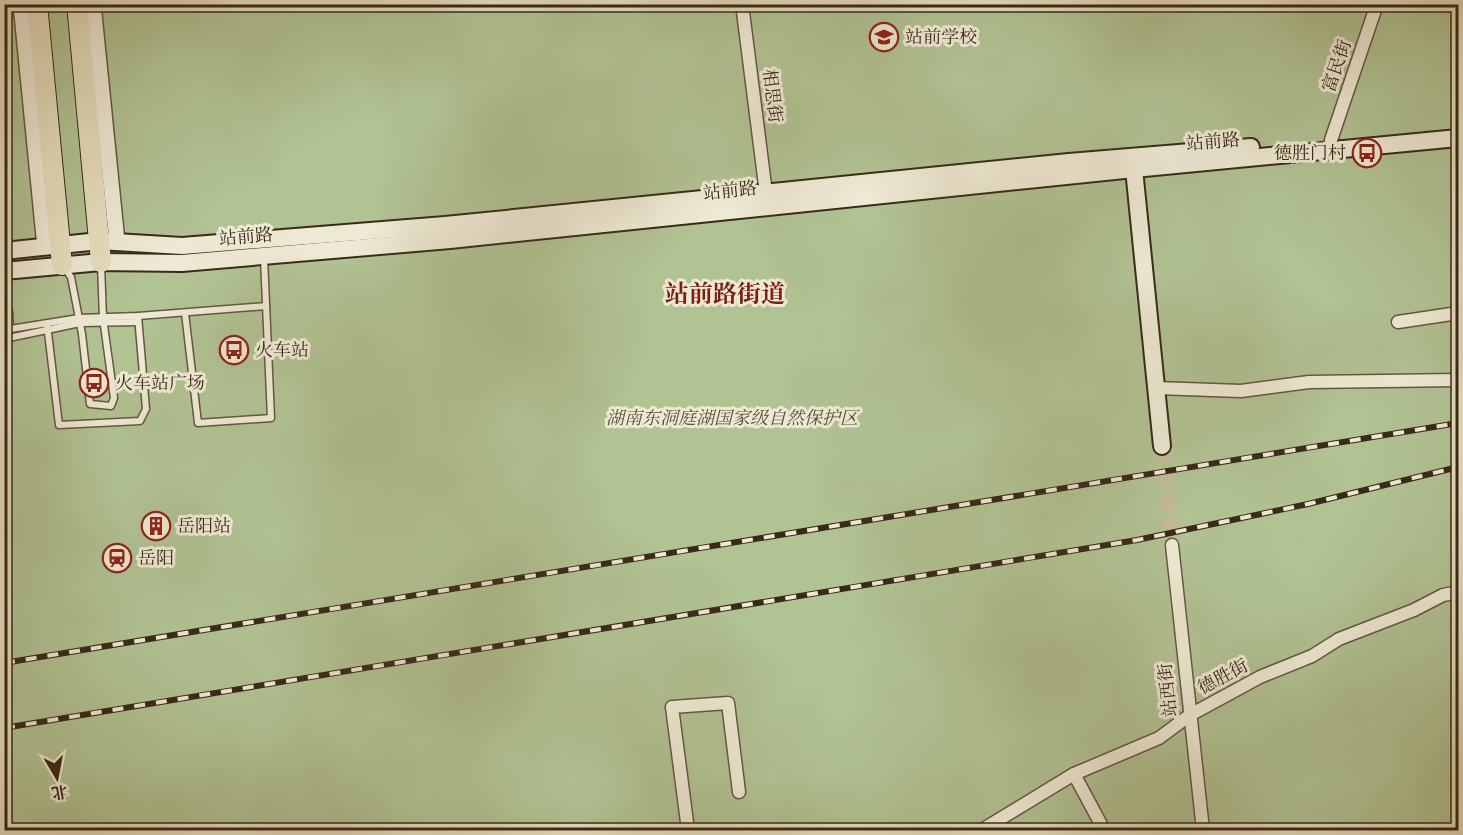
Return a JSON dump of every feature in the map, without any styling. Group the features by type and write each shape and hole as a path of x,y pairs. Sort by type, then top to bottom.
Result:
{"main road":[{"path":"37,4 53,246 63,265"},
{"path":"77,4 108,242 101,262"},
{"name":"站前路","path":"4,251 108,242 182,246 445,225 1069,162 1458,128"},
{"name":"站前路","path":"4,271 101,262 182,262 450,240 1458,138"},
{"path":"1134,169 1162,446"}],"street":[{"path":"21,4 53,246"},
{"path":"93,4 108,242"},
{"name":"相思街","path":"742,4 766,193"},
{"name":"富民街","path":"1330,140 1377,4"},
{"path":"1398,322 1458,313"},
{"path":"1156,388 1241,390 1309,382 1458,380"},
{"name":"站西街","path":"1172,545 1203,831"},
{"name":"德胜街","path":"982,831 1074,774 1159,738 1190,715 1260,677 1312,656 1339,639 1414,610 1443,595 1458,592"},
{"path":"688,831 672,706 728,703 739,792"},
{"path":"1074,774 1104,831"}],"lane":[{"path":"185,313 198,423 271,418 264,255"},
{"path":"63,265 71,277 90,404 111,406 114,398 104,320 101,262"},
{"path":"4,339 79,321 138,319 266,306"},
{"path":"4,312 9,312 7,330 47,328"},
{"path":"47,328 58,425 141,421 146,409 138,319"}],"green space":[{"name":"湖南东洞庭湖国家级自然保护区","path":"5,5 1458,5 1458,830 5,830"}],"tunnel":[{"path":"1162,446 1172,545"}],"railway":[{"path":"4,663 1458,423"},
{"path":"4,728 1137,540 1308,504 1458,467"}],"place":[{"name":"站前学校","path":"884,37"},
{"name":"德胜门村","path":"1367,153"},
{"name":"火车站","path":"234,350"},
{"name":"火车站广场","path":"94,383"},
{"name":"岳阳站","path":"156,526"},
{"name":"岳阳","path":"117,558"}],"district":[{"name":"站前路街道","path":"725,295"}]}
